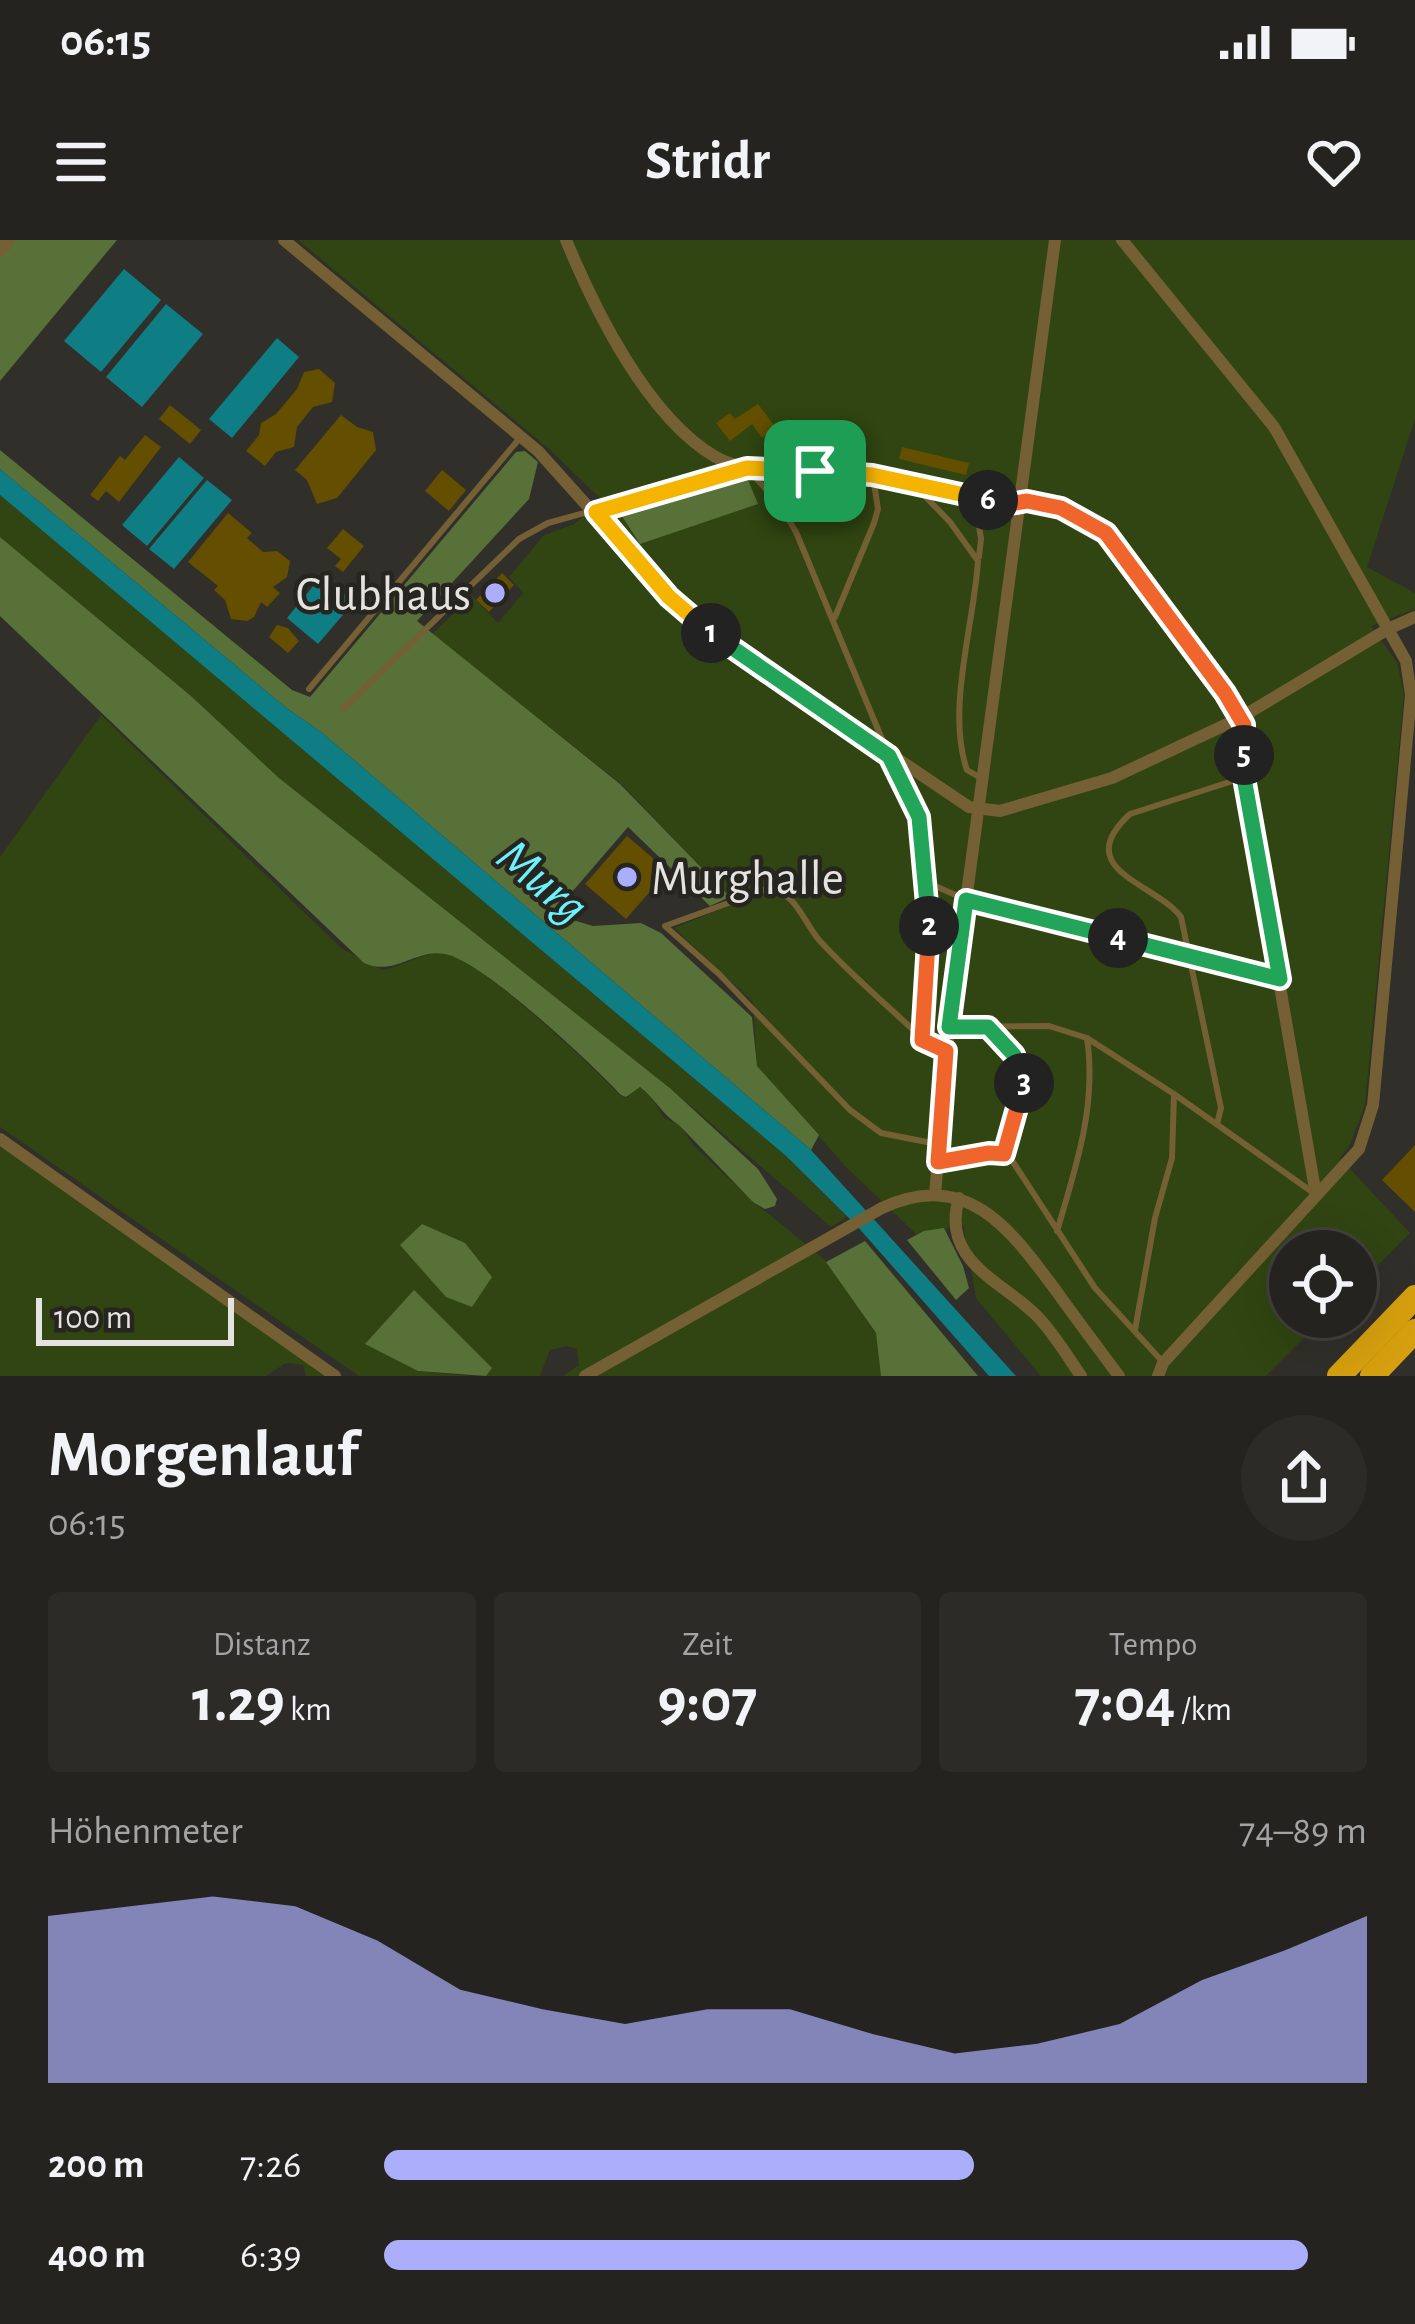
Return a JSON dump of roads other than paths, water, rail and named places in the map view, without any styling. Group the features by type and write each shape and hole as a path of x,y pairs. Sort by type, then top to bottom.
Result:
{"highway":[{"path":"1339,1376 1415,1297"},
{"path":"1372,1376 1415,1331"}],"street":[{"path":"0,251 9,240"},
{"path":"284,240 522,436 669,597 711,633 956,801 977,809 1000,811 1112,778 1240,718 1415,617"},
{"path":"566,240 637,375 671,419 716,458 747,468 872,475 975,498 1061,508 1106,533 1177,624 1244,725 1244,778 1316,1196"},
{"path":"935,1195 949,1027 1055,240"},
{"path":"1122,240 1274,427 1406,662 1411,695 1373,1105 1360,1149 1161,1370"},
{"path":"0,1139 334,1376"},
{"path":"585,1376 882,1208 900,1199 935,1195 980,1207 1013,1235 1119,1376"},
{"path":"959,1198 955,1219 976,1269 1034,1313 1081,1376"}],"lane":[{"path":"309,689 522,436"},
{"path":"343,709 519,539 548,523 747,468 796,532 919,817 930,954 922,1040"},
{"path":"833,620 874,524 878,509 872,475"},
{"path":"913,484 950,522 978,561"},
{"path":"975,498 981,539 962,697 962,735 967,770 981,778"},
{"path":"1217,1124 1221,1108 1181,917 1170,902 1120,875 1110,842 1130,814 1244,778"},
{"path":"926,882 966,900 1280,979"},
{"path":"940,1145 881,1133 850,1110 665,926 751,895 779,890 789,896 817,938 922,1040 946,1051"},
{"path":"949,1027 1048,1026 1087,1038 1316,1196"},
{"path":"988,1027 1014,1055 1025,1079 1004,1154"},
{"path":"1058,1231 1089,1106 1087,1038"},
{"path":"1136,1330 1155,1218 1172,1158 1174,1094"},
{"path":"938,1162 989,1153 1004,1154 1013,1162 1095,1288 1136,1330 1161,1370"}],"water":[{"path":"124,269 161,300 101,372 64,341"},
{"path":"166,304 203,334 142,407 106,377"},
{"path":"277,338 299,357 232,438 209,419"},
{"path":"179,457 204,478 147,546 122,525"},
{"path":"0,469 321,732 811,1150 1016,1376 989,1376 857,1226 785,1155 0,495"},
{"path":"207,480 232,500 174,569 149,549"},
{"path":"322,575 354,602 318,644 287,618"}],"place":[{"name":"Clubhaus","path":"495,593"},
{"name":"Murghalle","path":"627,877"}],"water label":[{"name":"Murg","path":"544,880"}]}
